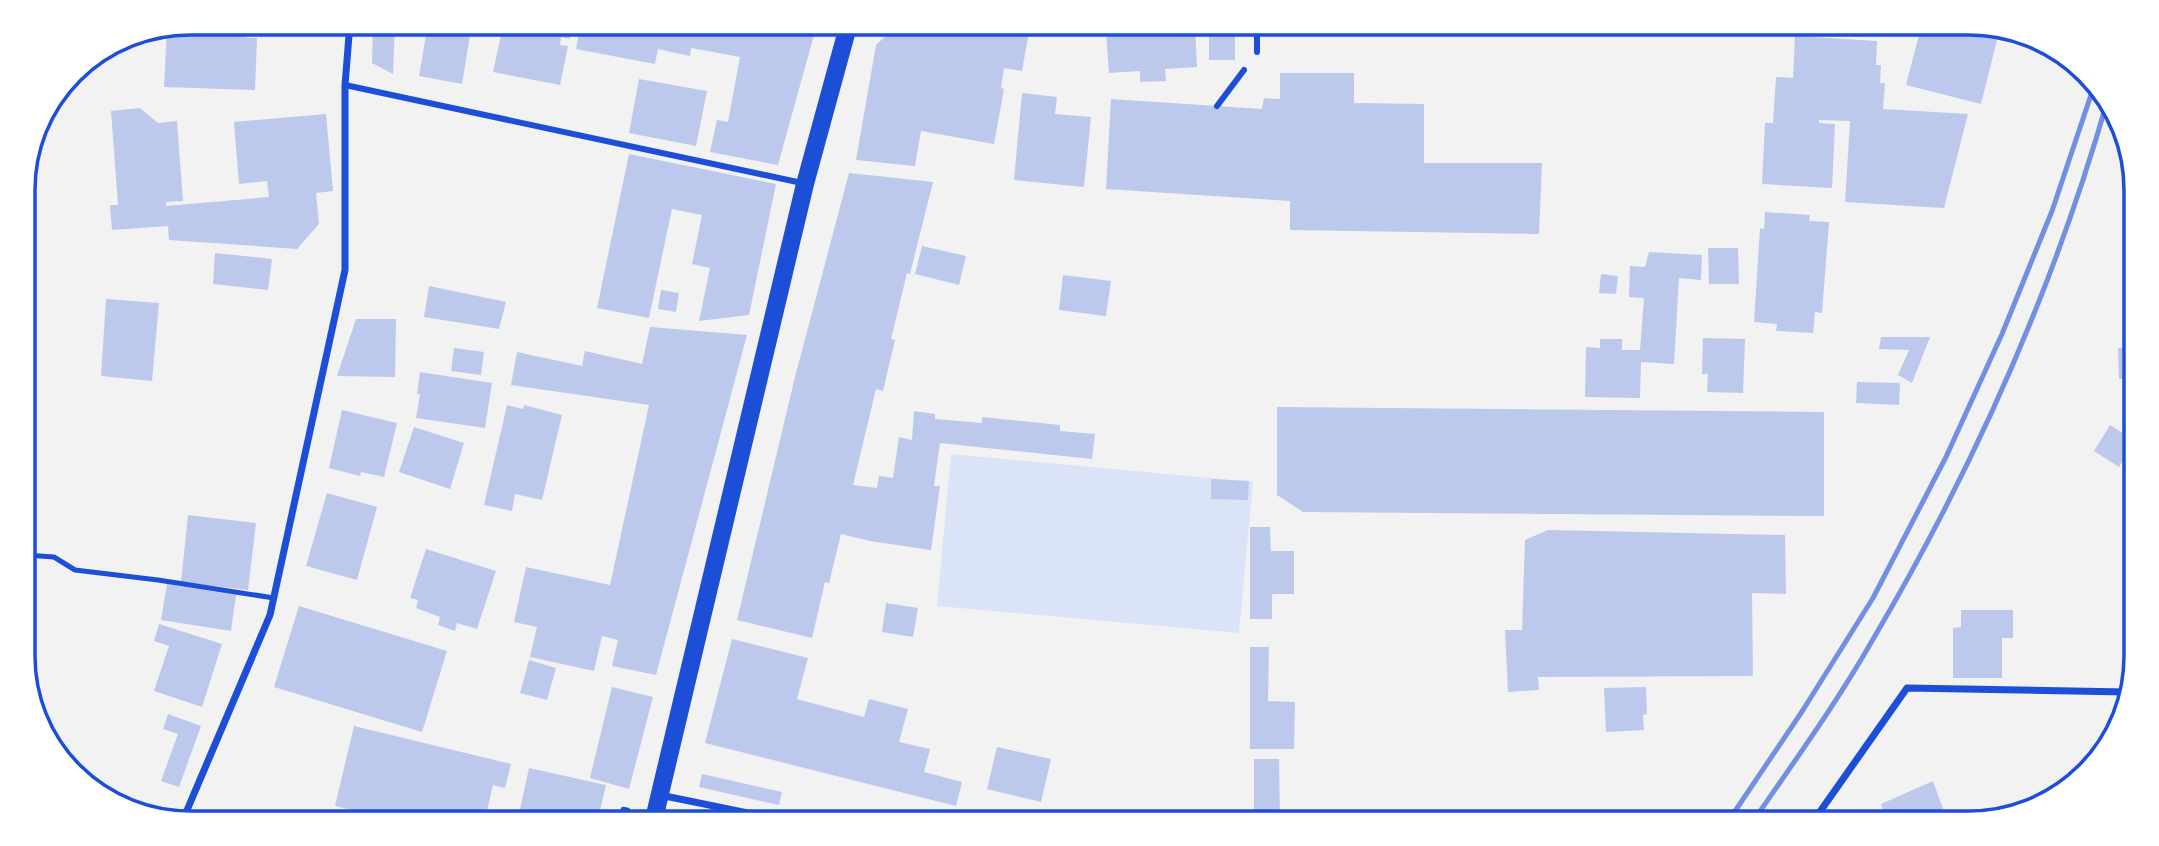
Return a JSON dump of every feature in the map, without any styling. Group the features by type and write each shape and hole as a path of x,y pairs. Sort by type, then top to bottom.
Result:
{"main road":[{"path":"656,811 805,184 846,35"}],"street":[{"path":"187,811 270,615 345,270 345,85 349,35"},
{"path":"1257,35 1257,52"},
{"path":"1217,106 1244,70"},
{"path":"345,85 805,184"},
{"path":"1820,811 1907,688 2120,692"},
{"path":"660,795 738,811"}],"lane":[{"path":"35,556 54,557 75,570 274,598"}],"shaded area":[{"path":"951,454 1253,482 1239,633 937,606"}],"building":[{"path":"247,35 247,38 257,38 255,90 164,87 167,37"},
{"path":"373,35 395,35 393,74 372,63"},
{"path":"426,35 470,35 462,84 419,76"},
{"path":"501,35 571,35 570,39 561,37 560,45 568,46 560,85 493,72"},
{"path":"579,35 814,35 778,165 710,152 717,120 728,122 740,57 691,48 690,56 658,49 655,64 576,49"},
{"path":"887,35 1028,35 1022,71 1004,68 1001,88 1004,89 994,144 921,131 915,166 856,160 876,45"},
{"path":"1106,35 1195,35 1197,67 1165,69 1166,81 1140,82 1140,71 1109,73"},
{"path":"1209,35 1235,35 1235,60 1209,60"},
{"path":"1919,35 1998,38 1981,104 1906,85"},
{"path":"1795,36 1877,41 1876,65 1881,65 1880,83 1885,83 1883,109 1968,114 1944,208 1845,202 1850,121 1819,120 1819,123 1835,124 1832,188 1762,184 1765,123 1773,123 1776,77 1793,78"},
{"path":"1280,73 1354,73 1354,103 1424,104 1424,163 1542,163 1539,234 1290,230 1290,201 1106,189 1111,99 1262,109 1264,98 1280,99"},
{"path":"639,79 707,91 696,146 629,133"},
{"path":"1022,93 1057,97 1055,114 1091,117 1084,187 1014,180"},
{"path":"140,108 158,123 177,121 183,201 166,202 166,206 269,197 267,181 239,184 234,122 326,114 333,191 316,193 319,224 297,249 169,240 168,226 112,230 110,205 118,205 111,111"},
{"path":"629,154 776,184 749,315 699,321 710,268 692,264 702,215 672,209 649,318 597,308"},
{"path":"849,173 933,182 891,339 895,340 883,391 876,389 853,485 877,488 879,476 893,478 899,437 912,440 914,411 935,414 935,419 982,423 982,417 1060,425 1060,431 1095,434 1092,459 940,443 934,486 940,486 931,550 841,534 829,583 825,582 812,638 737,620 795,377"},
{"path":"1765,212 1810,215 1809,221 1829,222 1822,313 1815,312 1813,333 1776,331 1777,324 1754,322 1760,228 1764,229"},
{"path":"922,246 966,256 959,285 915,274"},
{"path":"1708,248 1738,248 1739,284 1709,284"},
{"path":"1649,252 1702,255 1701,280 1679,278 1674,364 1641,362 1640,398 1585,397 1586,347 1600,348 1600,339 1622,339 1622,350 1640,350 1644,298 1629,297 1630,266 1645,267"},
{"path":"215,253 272,259 268,290 213,284"},
{"path":"1601,274 1618,276 1616,294 1599,293"},
{"path":"1063,275 1111,281 1106,316 1059,310"},
{"path":"429,286 506,302 499,329 424,317"},
{"path":"661,290 679,293 676,312 658,309"},
{"path":"106,299 159,303 152,381 101,376"},
{"path":"356,319 396,319 395,377 337,376"},
{"path":"650,327 747,335 656,675 612,666 618,640 602,636 594,671 530,657 537,627 514,622 526,567 610,585 649,405 511,385 517,352 582,366 585,351 642,364"},
{"path":"1881,337 1930,337 1912,383 1898,375 1909,350 1879,349"},
{"path":"1703,338 1745,339 1743,393 1707,392 1708,374 1702,374"},
{"path":"454,348 484,352 481,375 451,371"},
{"path":"2118,348 2124,348 2124,379 2119,379"},
{"path":"420,372 492,383 485,428 416,418"},
{"path":"1857,382 1900,383 1899,405 1856,403"},
{"path":"507,405 523,409 524,405 562,415 542,500 515,494 512,511 484,505"},
{"path":"1277,407 1824,412 1824,516 1303,512 1277,495"},
{"path":"342,410 397,423 384,477 361,472 360,476 329,468"},
{"path":"2110,425 2124,434 2124,459 2119,467 2094,451"},
{"path":"414,427 464,443 450,489 399,472"},
{"path":"1211,479 1249,481 1248,500 1211,499"},
{"path":"327,493 377,507 357,580 306,566"},
{"path":"188,515 256,523 248,590 181,582"},
{"path":"1250,527 1270,527 1271,551 1294,551 1294,594 1272,594 1272,619 1250,619"},
{"path":"1548,530 1785,535 1786,594 1752,593 1753,676 1538,677 1539,690 1508,692 1505,630 1522,630 1525,540"},
{"path":"426,549 496,571 477,629 457,623 455,631 438,625 440,617 416,608 418,600 410,598"},
{"path":"167,584 236,595 231,631 161,620"},
{"path":"886,603 918,608 913,637 882,632"},
{"path":"299,606 447,651 422,732 274,687"},
{"path":"1961,610 2013,610 2013,638 2002,638 2002,678 1953,678 1953,628 1961,627"},
{"path":"159,624 222,644 202,707 154,691 169,646 154,641"},
{"path":"732,639 808,658 797,699 864,717 869,699 908,709 899,742 930,749 924,772 962,782 956,806 705,743"},
{"path":"1250,647 1269,647 1268,701 1295,702 1294,749 1250,749"},
{"path":"529,660 556,668 547,700 520,693"},
{"path":"612,687 653,697 629,789 590,778"},
{"path":"1646,687 1647,714 1643,715 1644,730 1606,732 1604,688"},
{"path":"168,714 201,726 179,787 161,781 178,734 163,729"},
{"path":"354,726 511,764 505,788 493,785 487,811 356,811 335,806"},
{"path":"997,747 1051,759 1041,802 987,789"},
{"path":"1254,759 1279,759 1280,811 1254,811"},
{"path":"529,768 606,785 600,811 520,811"},
{"path":"702,774 782,792 779,805 699,787"},
{"path":"1933,781 1944,811 1884,811 1881,804"}],"railway":[{"path":"1735,811 1803,710 1873,598 1946,457 2002,334 2052,211 2091,95"},
{"path":"1760,811 1858,664 1908,577 1976,446 2035,311 2103,114"}]}
